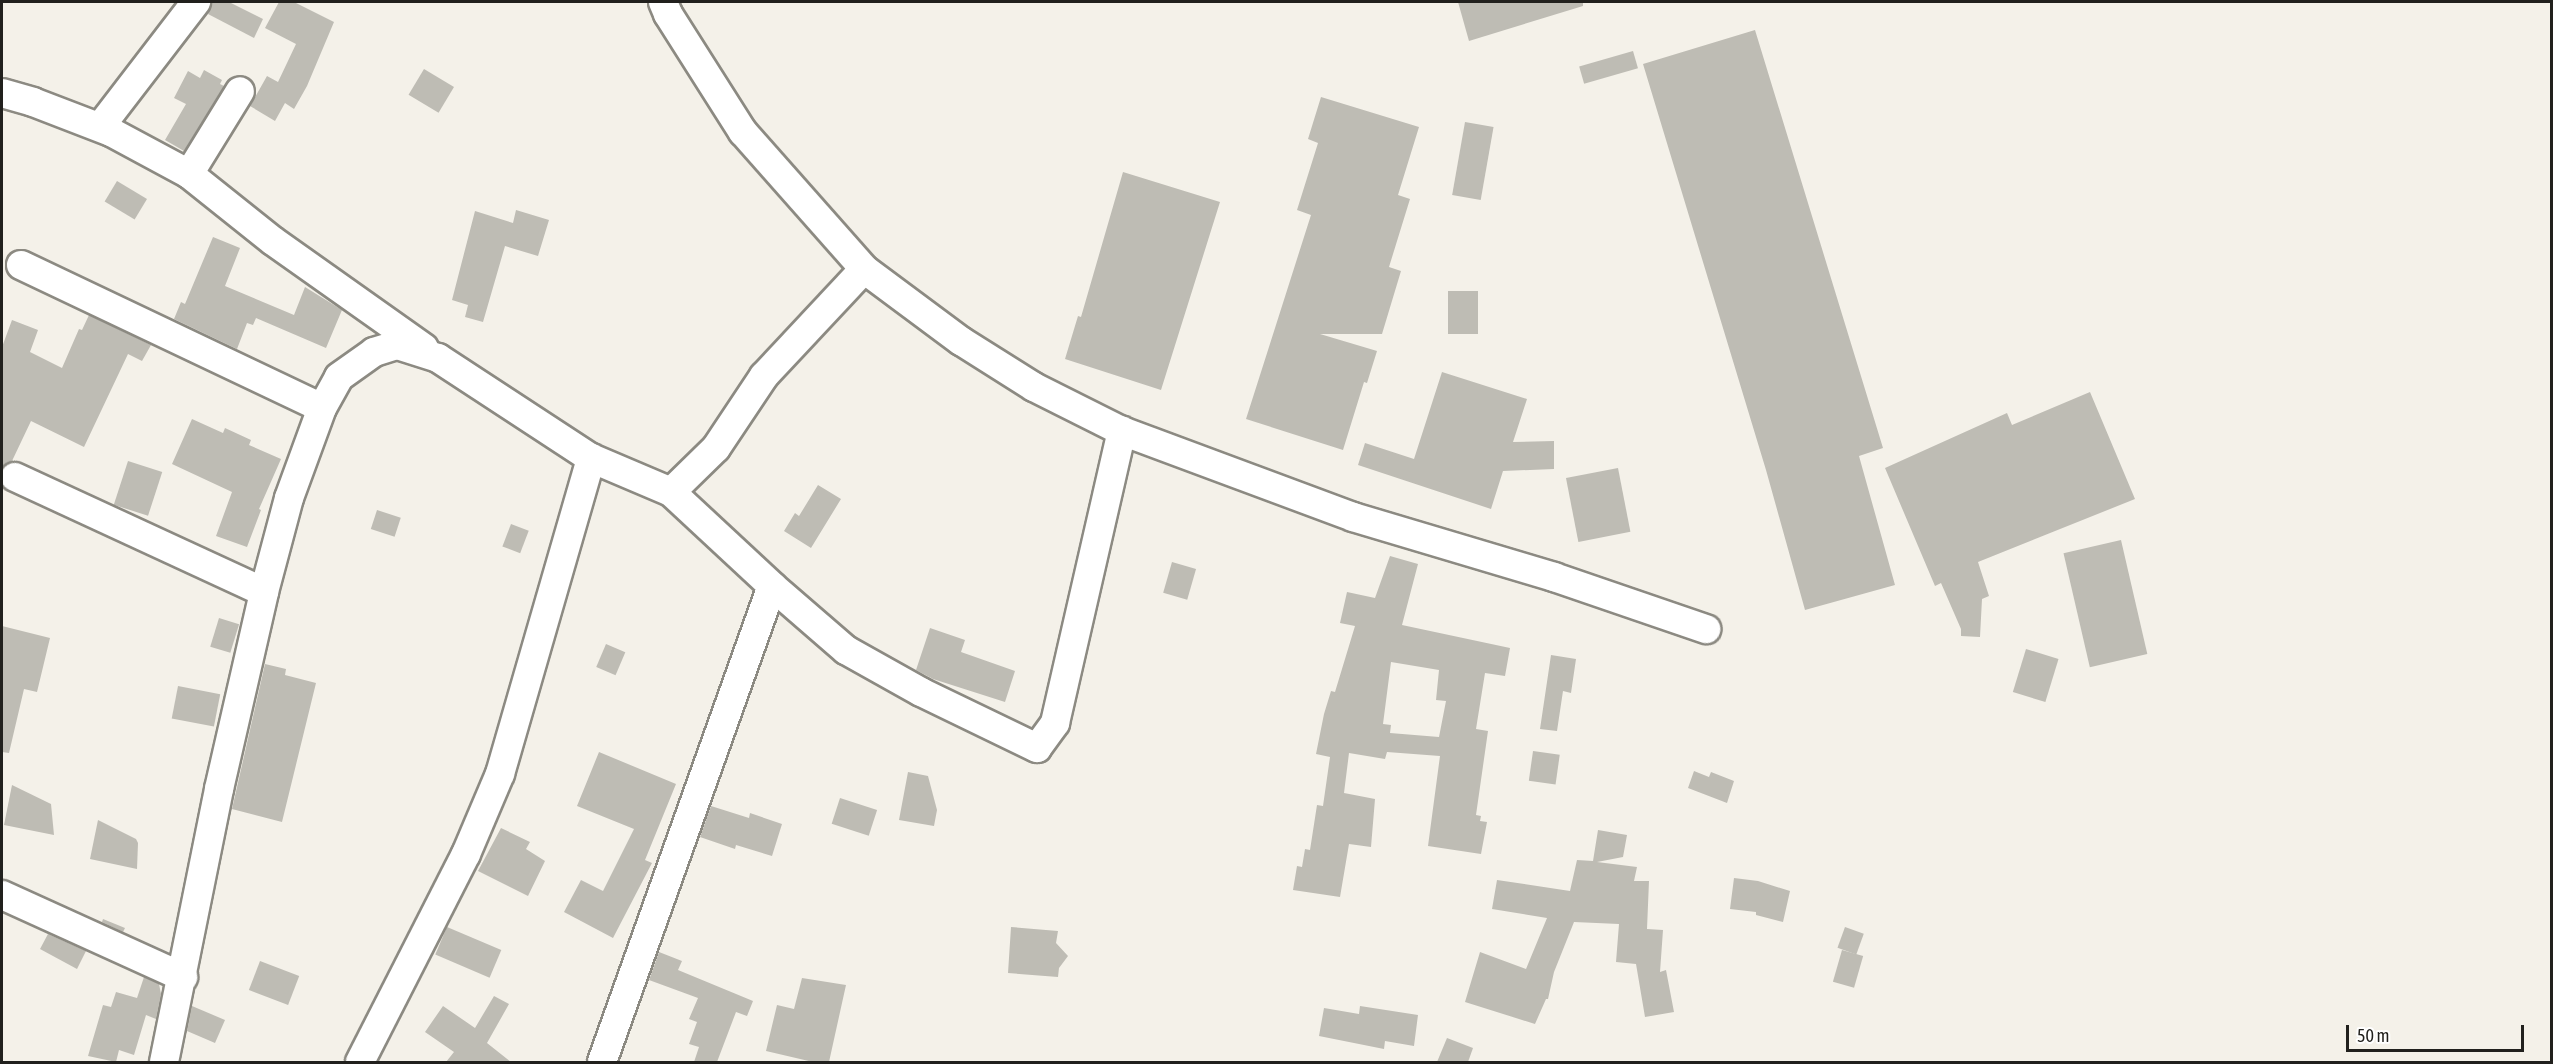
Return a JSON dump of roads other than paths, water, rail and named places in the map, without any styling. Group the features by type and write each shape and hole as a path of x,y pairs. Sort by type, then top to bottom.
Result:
{"street":[{"path":"100,127 196,2"},
{"path":"663,2 668,14 743,132 864,269 961,341 1034,387 1122,431 1353,517 1554,577 1706,629"},
{"path":"189,174 240,91"},
{"path":"2,93 100,127 189,174 273,240 438,358 591,458 671,492 772,586 846,650 921,692 1037,748 1055,723 1122,431"},
{"path":"21,265 322,408"},
{"path":"671,492 716,448 764,376 864,269"},
{"path":"164,1062 183,977 219,789 264,592 289,498 322,408 339,377 374,352 397,345 438,358"},
{"path":"360,1062 466,855 500,774 591,458"},
{"path":"15,477 264,592"},
{"path":"602,1062 772,586"},
{"path":"2,895 183,977"}]}
